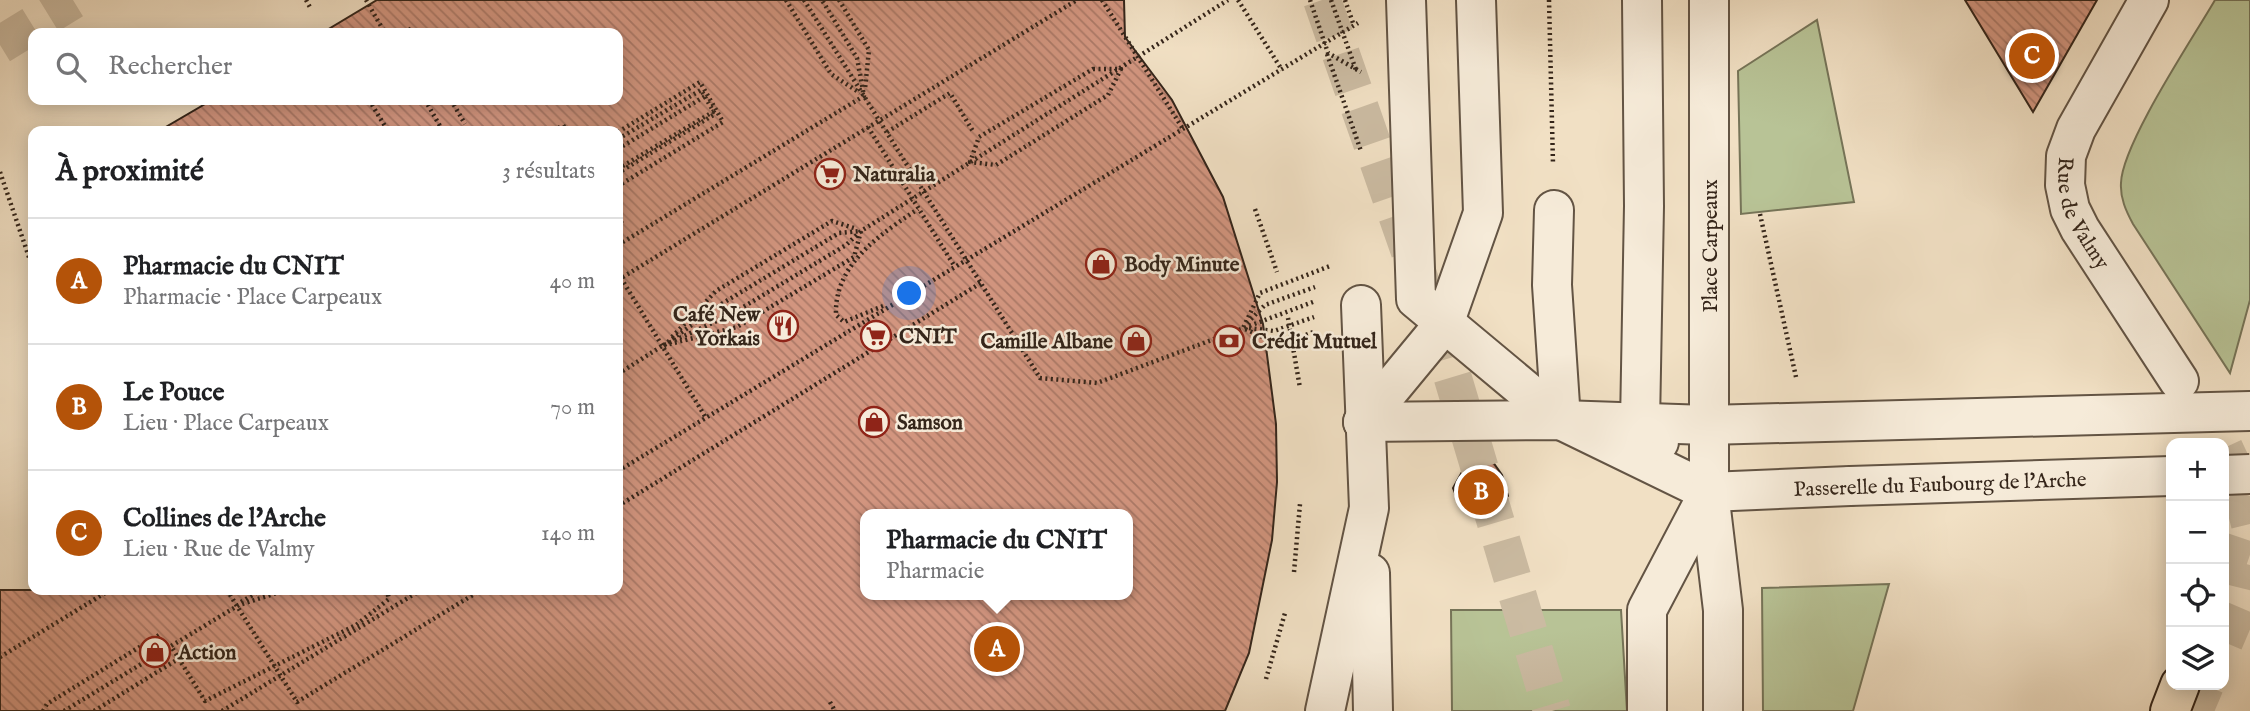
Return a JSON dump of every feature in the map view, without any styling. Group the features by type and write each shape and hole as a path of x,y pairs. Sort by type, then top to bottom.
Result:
{"main road":[{"path":"2170,711 2178,690"}],"street":[{"path":"1406,0 1416,299 1560,420 1709,492"},
{"path":"1363,422 1444,324 1483,214 1476,0"},
{"path":"1642,0 1644,206 1640,423 1709,492"},
{"name":"Place Carpeaux","path":"1709,0 1711,232 1707,425 1709,492 1723,610 1723,711"},
{"name":"Rue de Valmy","path":"2149,0 2076,130 2066,156 2064,185 2070,209 2080,229 2179,381"},
{"path":"1554,211 1552,285 1560,420"},
{"path":"1361,305 1363,422 1370,478 1368,508 1373,711"},
{"path":"1363,422 1560,420 1707,425 2250,411"},
{"path":"2229,475 2250,474"},
{"name":"Passerelle du Faubourg de l'Arche","path":"1709,492 2166,476"},
{"path":"1647,711 1647,610 1709,492"},
{"path":"1325,711 1368,508"}],"path":[{"path":"306,0 311,9"},
{"path":"366,0 382,28"},
{"path":"786,0 831,74 864,96"},
{"path":"804,0 1040,378 1097,383 1270,318"},
{"path":"822,0 856,58 864,96"},
{"path":"839,0 869,50 864,96"},
{"path":"623,277 1077,0"},
{"path":"1102,0 1183,129"},
{"path":"662,346 730,315 1228,0"},
{"path":"1238,0 1282,70"},
{"path":"1309,0 1328,53 1373,78"},
{"path":"1309,0 1341,93"},
{"path":"1331,0 1361,85"},
{"path":"1549,0 1554,211"},
{"path":"623,468 1361,22"},
{"path":"970,162 979,137 1093,69 1121,69"},
{"path":"970,162 996,165 1108,96 1121,69"},
{"path":"623,129 700,82 723,122 623,183"},
{"path":"623,136 701,90 715,114 623,168"},
{"path":"887,132 950,93 974,133"},
{"path":"623,146 707,95"},
{"path":"623,242 864,96"},
{"path":"372,105 385,126"},
{"path":"428,105 440,126"},
{"path":"454,105 465,124"},
{"path":"623,168 716,110"},
{"path":"868,127 955,267"},
{"path":"0,172 28,254"},
{"path":"1757,200 1797,382"},
{"path":"883,306 845,323 836,316 839,291 858,257 875,238 918,209"},
{"path":"1255,209 1277,272"},
{"path":"662,346 716,291 832,221 862,231"},
{"path":"662,346 737,327 853,257 862,231"},
{"path":"623,371 723,303 839,233 862,231"},
{"path":"1243,328 1259,293 1332,266"},
{"path":"623,503 981,283"},
{"path":"623,285 706,418"},
{"path":"1243,328 1265,305"},
{"path":"1288,318 1300,388"},
{"path":"1243,328 1274,331"},
{"path":"1243,328 1280,345"},
{"path":"1294,572 1300,504"},
{"path":"0,657 102,595"},
{"path":"232,595 280,676"},
{"path":"253,595 171,646 205,701 371,616 389,598 388,595"},
{"path":"64,711 238,605 270,595"},
{"path":"222,711 413,595"},
{"path":"238,605 298,702 473,595"},
{"path":"1266,679 1285,613"},
{"path":"43,711 47,704 159,635"},
{"path":"94,711 175,661"},
{"path":"830,702 835,711"}],"green space":[{"path":"2215,0 2250,0 2250,300 2230,373 2133,224 2121,189 2124,165 2145,118"},
{"path":"1817,20 1854,202 1741,214 1738,71"},
{"path":"1889,584 1853,711 1763,711 1762,588"},
{"path":"1451,610 1621,610 1627,711 1452,711"}],"building":[{"name":"CNIT","path":"377,0 1124,0 1125,37 1172,100 1223,197 1263,324 1276,424 1277,482 1272,540 1249,653 1225,711 0,711 0,590 28,590 28,595 623,595 623,126 168,126 203,105 623,105 623,28 330,28"},
{"path":"1965,0 2097,0 2033,112"},
{"path":"1488,455 1502,475 1508,496 1484,515 1469,512 1459,503 1453,488 1462,472"}],"tunnel":[{"path":"0,45 73,0"},
{"path":"1322,0 1446,355 1552,711"},
{"path":"2229,459 2239,480 2250,524"},
{"path":"2227,564 2250,496"},
{"path":"2229,630 2241,602 2250,565"},
{"path":"2194,711 2203,690"}],"place":[{"name":"Collines de l'Arche","path":"2032,56"},
{"name":"Naturalia","path":"830,174"},
{"name":"Body Minute","path":"1101,264"},
{"name":"Café New Yorkais","path":"783,326"},
{"name":"CNIT","path":"876,336"},
{"name":"Camille Albane","path":"1136,341"},
{"name":"Crédit Mutuel","path":"1229,341"},
{"name":"Samson","path":"874,422"},
{"name":"Le Pouce","path":"1481,492"},
{"name":"Pharmacie du CNIT","path":"997,649"},
{"name":"Action","path":"155,652"}]}
